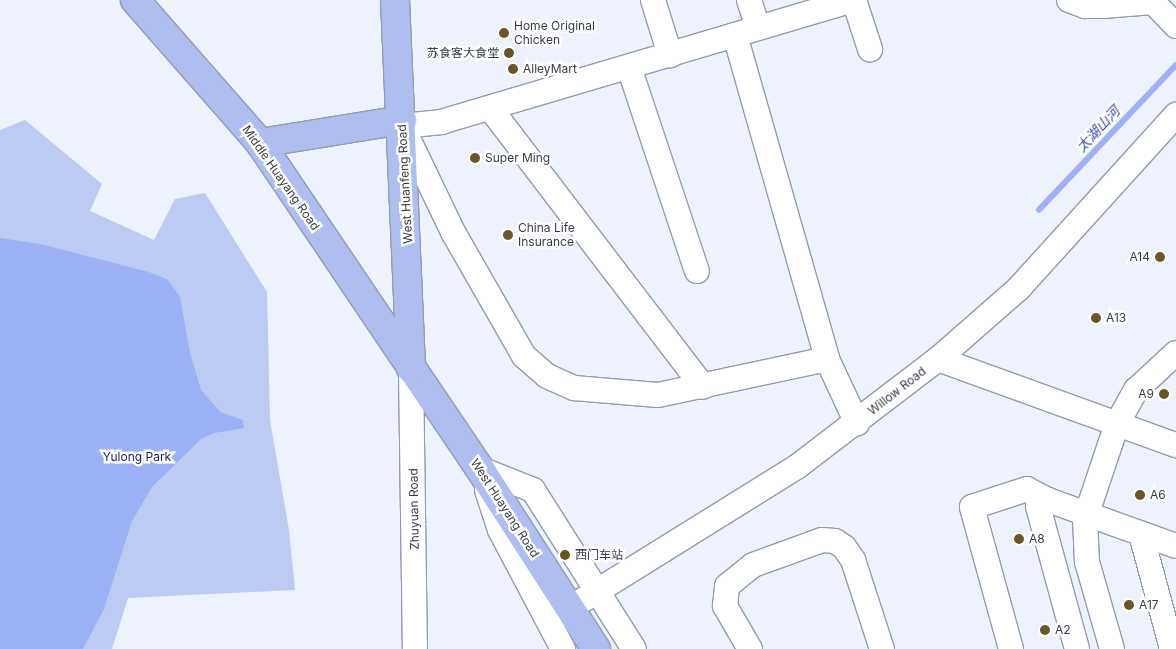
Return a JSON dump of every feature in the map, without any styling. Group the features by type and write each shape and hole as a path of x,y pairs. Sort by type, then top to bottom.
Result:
{"main road":[{"name":"Middle Huayang Road","path":"134,0 260,143 411,369"},
{"name":"West Huanfeng Road","path":"395,0 402,123 411,369"},
{"path":"260,143 402,123"},
{"name":"West Huayang Road","path":"411,369 480,469 596,649"}],"street":[{"path":"653,0 670,55"},
{"path":"749,0 758,28"},
{"path":"827,359 703,387 658,395 619,394 574,388 547,376 524,356 454,232 402,123 442,122 854,0 870,49"},
{"path":"1069,0 1085,6 1152,1 1176,26"},
{"path":"735,35 827,359 857,423"},
{"path":"629,67 697,271"},
{"path":"490,108 703,387"},
{"name":"Willow Road","path":"570,608 798,466 857,423 938,359 1019,288 1176,115"},
{"path":"1112,649 1087,562 1084,538 1087,514 1117,424 1136,390 1176,353"},
{"path":"938,359 1176,445"},
{"name":"Zhuyuan Road","path":"411,369 415,649"},
{"path":"480,469 533,490 634,649"},
{"path":"480,469 500,530 563,649"},
{"path":"1011,649 972,507 1028,489 1048,500 1176,546"},
{"path":"1048,500 1038,506 1077,649"},
{"path":"1141,534 1172,649"},
{"path":"750,649 725,606 727,586 753,565 822,540 834,541 844,547 852,560 882,649"}],"green space":[{"name":"Yulong Park","path":"25,120 102,184 90,211 154,240 175,199 205,193 267,292 270,420 289,530 295,590 128,598 112,649 0,649 0,130"}],"water":[{"path":"0,238 40,244 149,272 168,280 180,297 190,353 201,390 220,412 243,420 244,428 214,433 201,439 152,487 132,521 104,609 83,649 0,649"}],"waterway":[{"name":"太湖山河","path":"1039,210 1176,65"}],"place":[{"name":"Home Original Chicken","path":"504,33"},
{"name":"苏食客大食堂","path":"509,53"},
{"name":"AlleyMart","path":"513,69"},
{"name":"Super Ming","path":"475,158"},
{"name":"China Life Insurance","path":"508,235"},
{"name":"A14","path":"1160,257"},
{"name":"A13","path":"1096,318"},
{"name":"A9","path":"1164,394"},
{"name":"A6","path":"1140,495"},
{"name":"A8","path":"1019,539"},
{"name":"西门车站","path":"565,555"},
{"name":"A17","path":"1129,605"},
{"name":"A2","path":"1045,630"}]}
